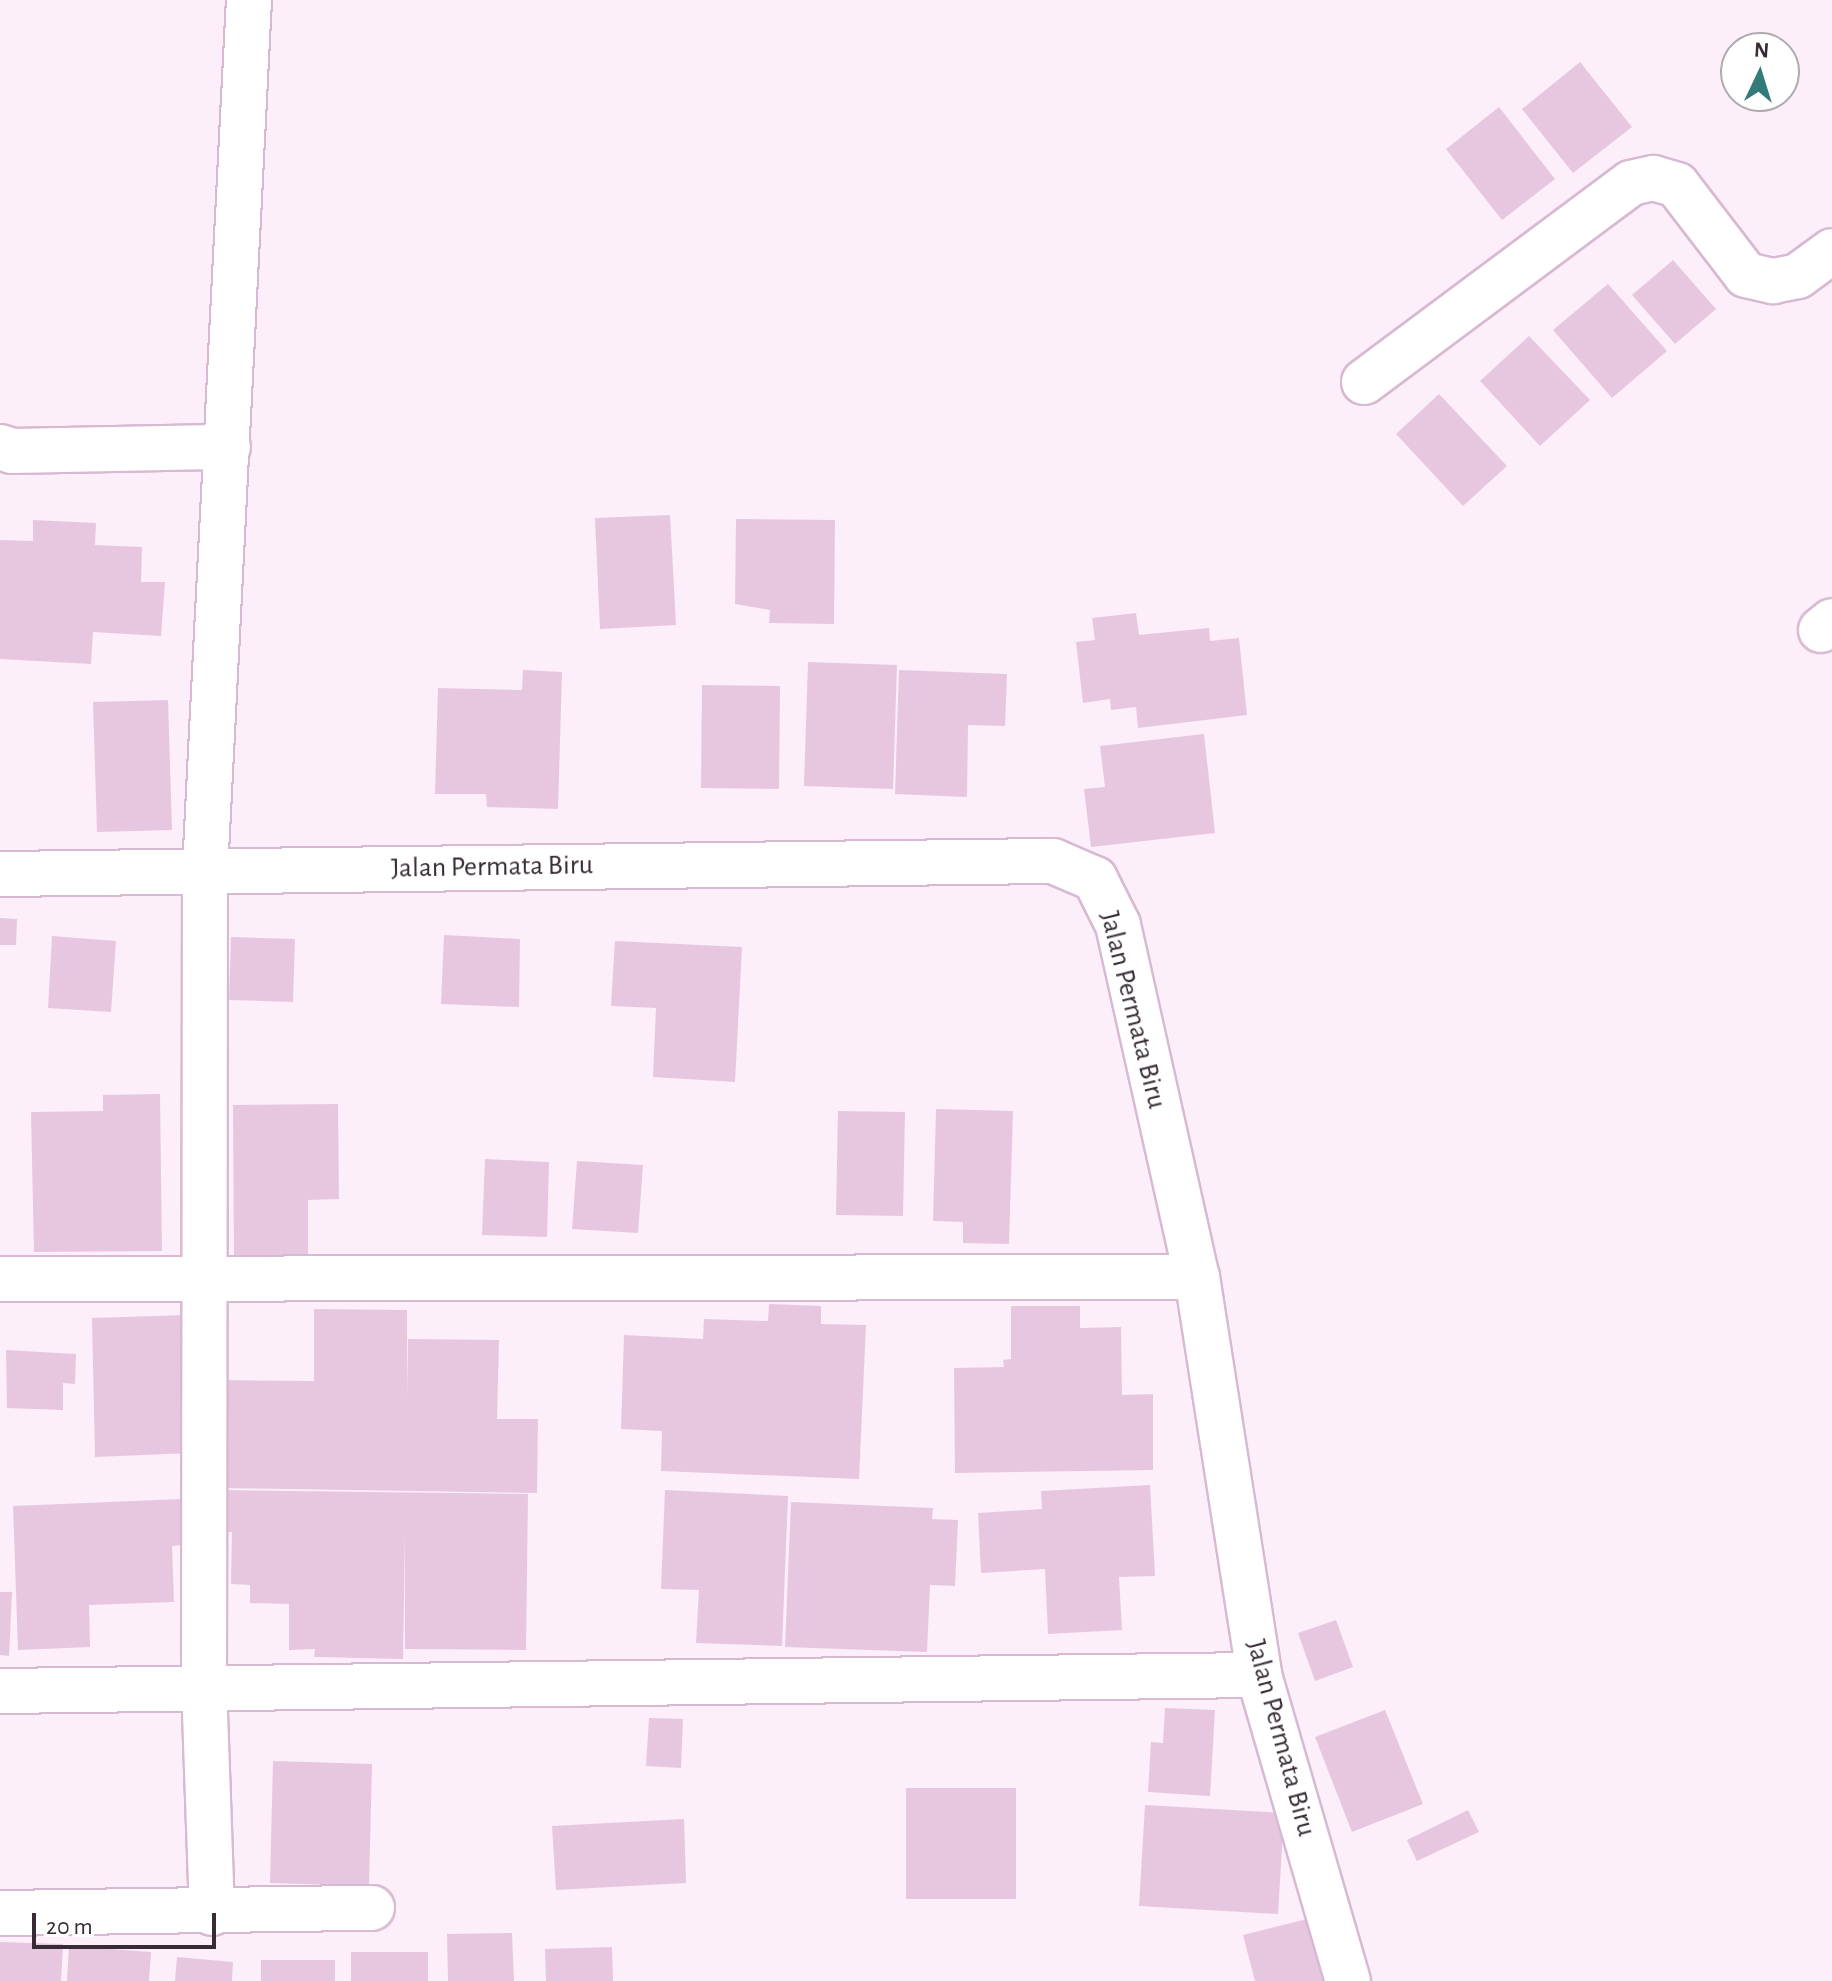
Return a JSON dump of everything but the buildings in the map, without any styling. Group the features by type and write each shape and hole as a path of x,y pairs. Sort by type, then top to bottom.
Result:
{"street":[{"path":"212,1913 204,1685 205,871 249,0"},
{"path":"1364,382 1631,183 1653,178 1677,185 1746,275 1773,281 1798,276 1832,251"},
{"path":"0,447 12,451 228,447"},
{"name":"Jalan Permata Biru","path":"0,874 1053,861 1095,879 1118,925 1197,1277 1259,1675 1348,1981"},
{"path":"0,1279 1197,1277"},
{"path":"0,1691 204,1685 1259,1675"},
{"path":"0,1913 212,1913 372,1908"}]}
